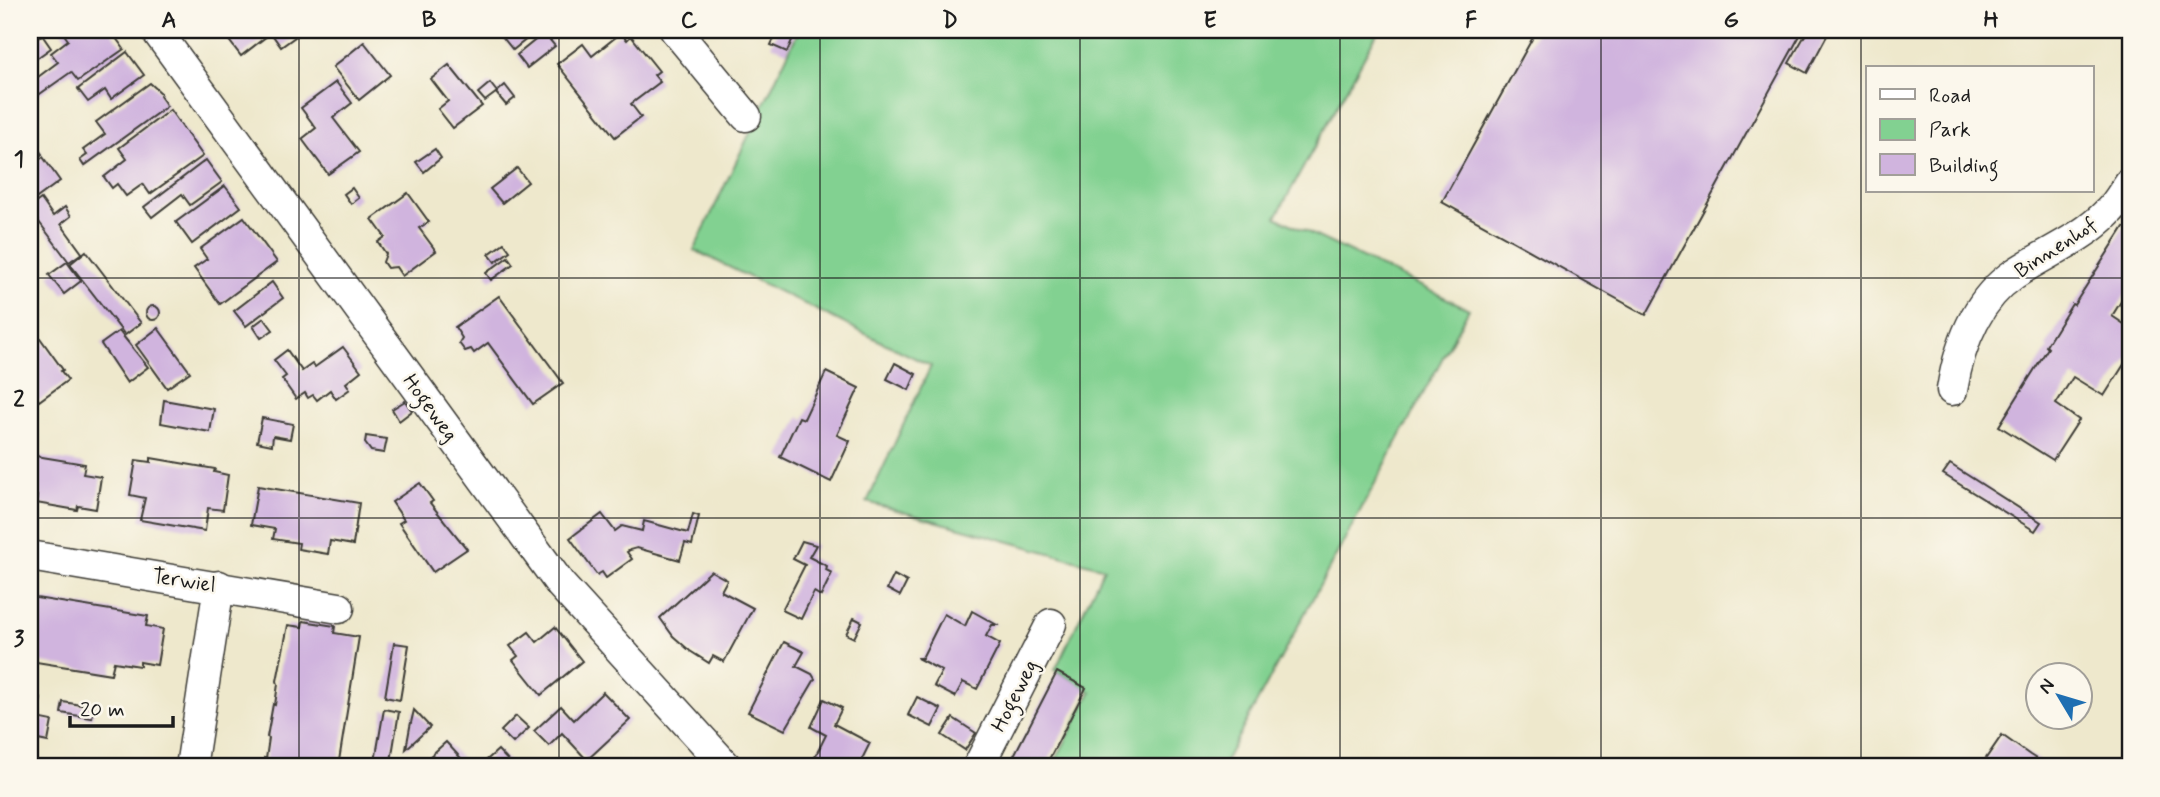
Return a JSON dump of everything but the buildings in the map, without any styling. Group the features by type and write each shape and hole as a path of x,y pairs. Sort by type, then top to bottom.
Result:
{"street":[{"name":"Hogeweg","path":"156,30 545,565 570,596 727,767"},
{"path":"675,30 746,116"},
{"name":"Binnenhof","path":"1952,390 1957,360 1970,326 1990,298 2012,275 2078,238 2109,212 2130,182"},
{"name":"Terwiel","path":"30,556 339,608"},
{"path":"191,767 219,586"},
{"name":"Hogeweg","path":"978,767 1051,624"}],"green space":[{"path":"799,30 1379,30 1276,217 1469,309 1222,767 1052,767 1091,692 1055,670 1104,568 867,502 931,366 694,250"}]}
